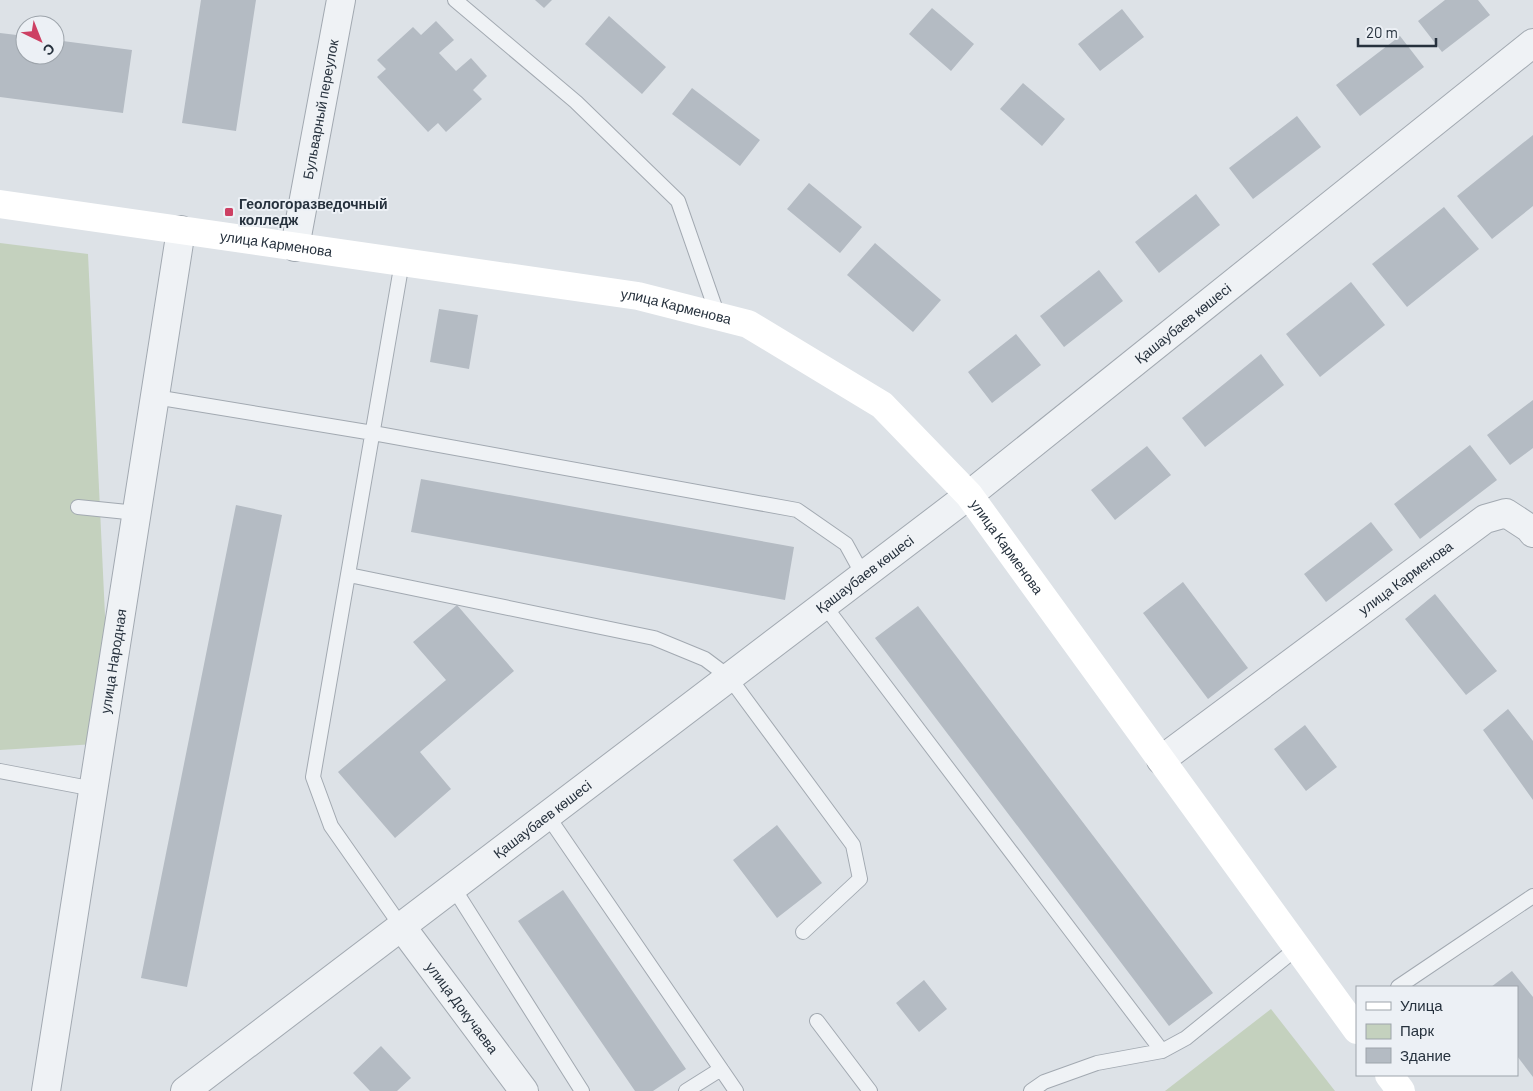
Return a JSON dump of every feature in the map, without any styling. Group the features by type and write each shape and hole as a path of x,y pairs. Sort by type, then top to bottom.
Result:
{"street":[{"name":"Бульварный переулок","path":"295,247 341,0"},
{"name":"Қашаубаев көшесі","path":"185,1091 969,495 1533,43"},
{"name":"улица Карменова","path":"0,204 638,296 748,324 882,406 969,495 1297,948 1354,1022"},
{"name":"улица Народная","path":"46,1091 181,230"},
{"name":"улица Карменова","path":"1161,760 1485,519 1506,513 1530,528 1533,533"},
{"name":"улица Докучаева","path":"401,926 524,1091"},
{"path":"1390,1076 1401,1091"}],"lane":[{"path":"455,0 576,102 678,201 718,316"},
{"path":"401,926 332,826 313,777 402,262"},
{"path":"155,396 373,432 796,510 846,544 863,575"},
{"path":"78,507 137,513"},
{"path":"348,575 654,638 705,659 729,677 853,845 860,879 803,932"},
{"path":"824,605 1162,1051"},
{"path":"0,771 94,789"},
{"path":"548,815 736,1091"},
{"path":"453,887 582,1091"},
{"path":"1399,986 1533,896"},
{"path":"1031,1091 1044,1082 1097,1064 1162,1051 1186,1038 1297,948"},
{"path":"817,1021 870,1091"},
{"path":"686,1091 721,1069"}],"green space":[{"path":"0,243 88,254 111,743 0,750"},
{"path":"1271,1009 1335,1091 1165,1091"}],"building":[{"path":"201,0 256,0 236,131 182,123"},
{"path":"535,0 552,0 544,8"},
{"path":"1445,0 1478,0 1490,15 1442,52 1418,21"},
{"path":"932,8 974,44 951,71 909,34"},
{"path":"1122,9 1144,37 1100,71 1078,44"},
{"path":"609,16 666,67 642,94 585,44"},
{"path":"436,21 454,40 439,53 456,71 471,58 487,76 473,90 482,99 446,132 438,123 428,132 377,77 386,69 377,60 413,27 421,35"},
{"path":"0,33 15,35 15,65 65,65 65,41 132,50 123,113 0,97"},
{"path":"1400,36 1424,67 1360,116 1336,85"},
{"path":"1023,83 1065,119 1042,146 1000,109"},
{"path":"692,88 760,140 740,166 672,114"},
{"path":"1297,116 1321,147 1253,199 1229,168"},
{"path":"1533,135 1533,206 1492,239 1457,196"},
{"path":"809,183 862,227 840,253 787,209"},
{"path":"1196,194 1220,225 1159,273 1135,242"},
{"path":"1444,207 1479,249 1407,307 1372,264"},
{"path":"875,243 941,300 913,332 847,275"},
{"path":"1099,270 1123,301 1064,347 1040,316"},
{"path":"1351,282 1385,325 1320,377 1286,334"},
{"path":"439,309 478,315 469,369 430,362"},
{"path":"1016,334 1041,365 992,403 968,372"},
{"path":"1261,354 1284,385 1205,447 1182,418"},
{"path":"1533,400 1533,448 1510,465 1487,435"},
{"path":"1470,445 1497,480 1420,539 1394,504"},
{"path":"1147,446 1171,475 1115,520 1091,490"},
{"path":"421,479 794,547 785,600 411,532"},
{"path":"236,505 282,515 187,987 141,978"},
{"path":"1371,522 1393,550 1326,602 1304,574"},
{"path":"1183,582 1248,668 1208,699 1143,613"},
{"path":"1435,594 1497,671 1466,695 1405,619"},
{"path":"457,605 514,671 420,752 451,789 395,838 338,772 446,680 413,642"},
{"path":"918,606 1213,993 1169,1026 875,638"},
{"path":"1508,709 1533,741 1533,800 1483,730"},
{"path":"1305,725 1337,767 1306,791 1274,749"},
{"path":"777,825 822,883 777,918 733,860"},
{"path":"563,890 686,1069 653,1091 635,1091 518,921"},
{"path":"1512,971 1533,997 1533,1077 1518,1057 1518,986 1492,986"},
{"path":"924,980 947,1009 919,1032 896,1003"},
{"path":"381,1046 411,1078 397,1091 370,1091 353,1073"}],"place":[{"name":"Геологоразведочный колледж","path":"229,212"}]}
